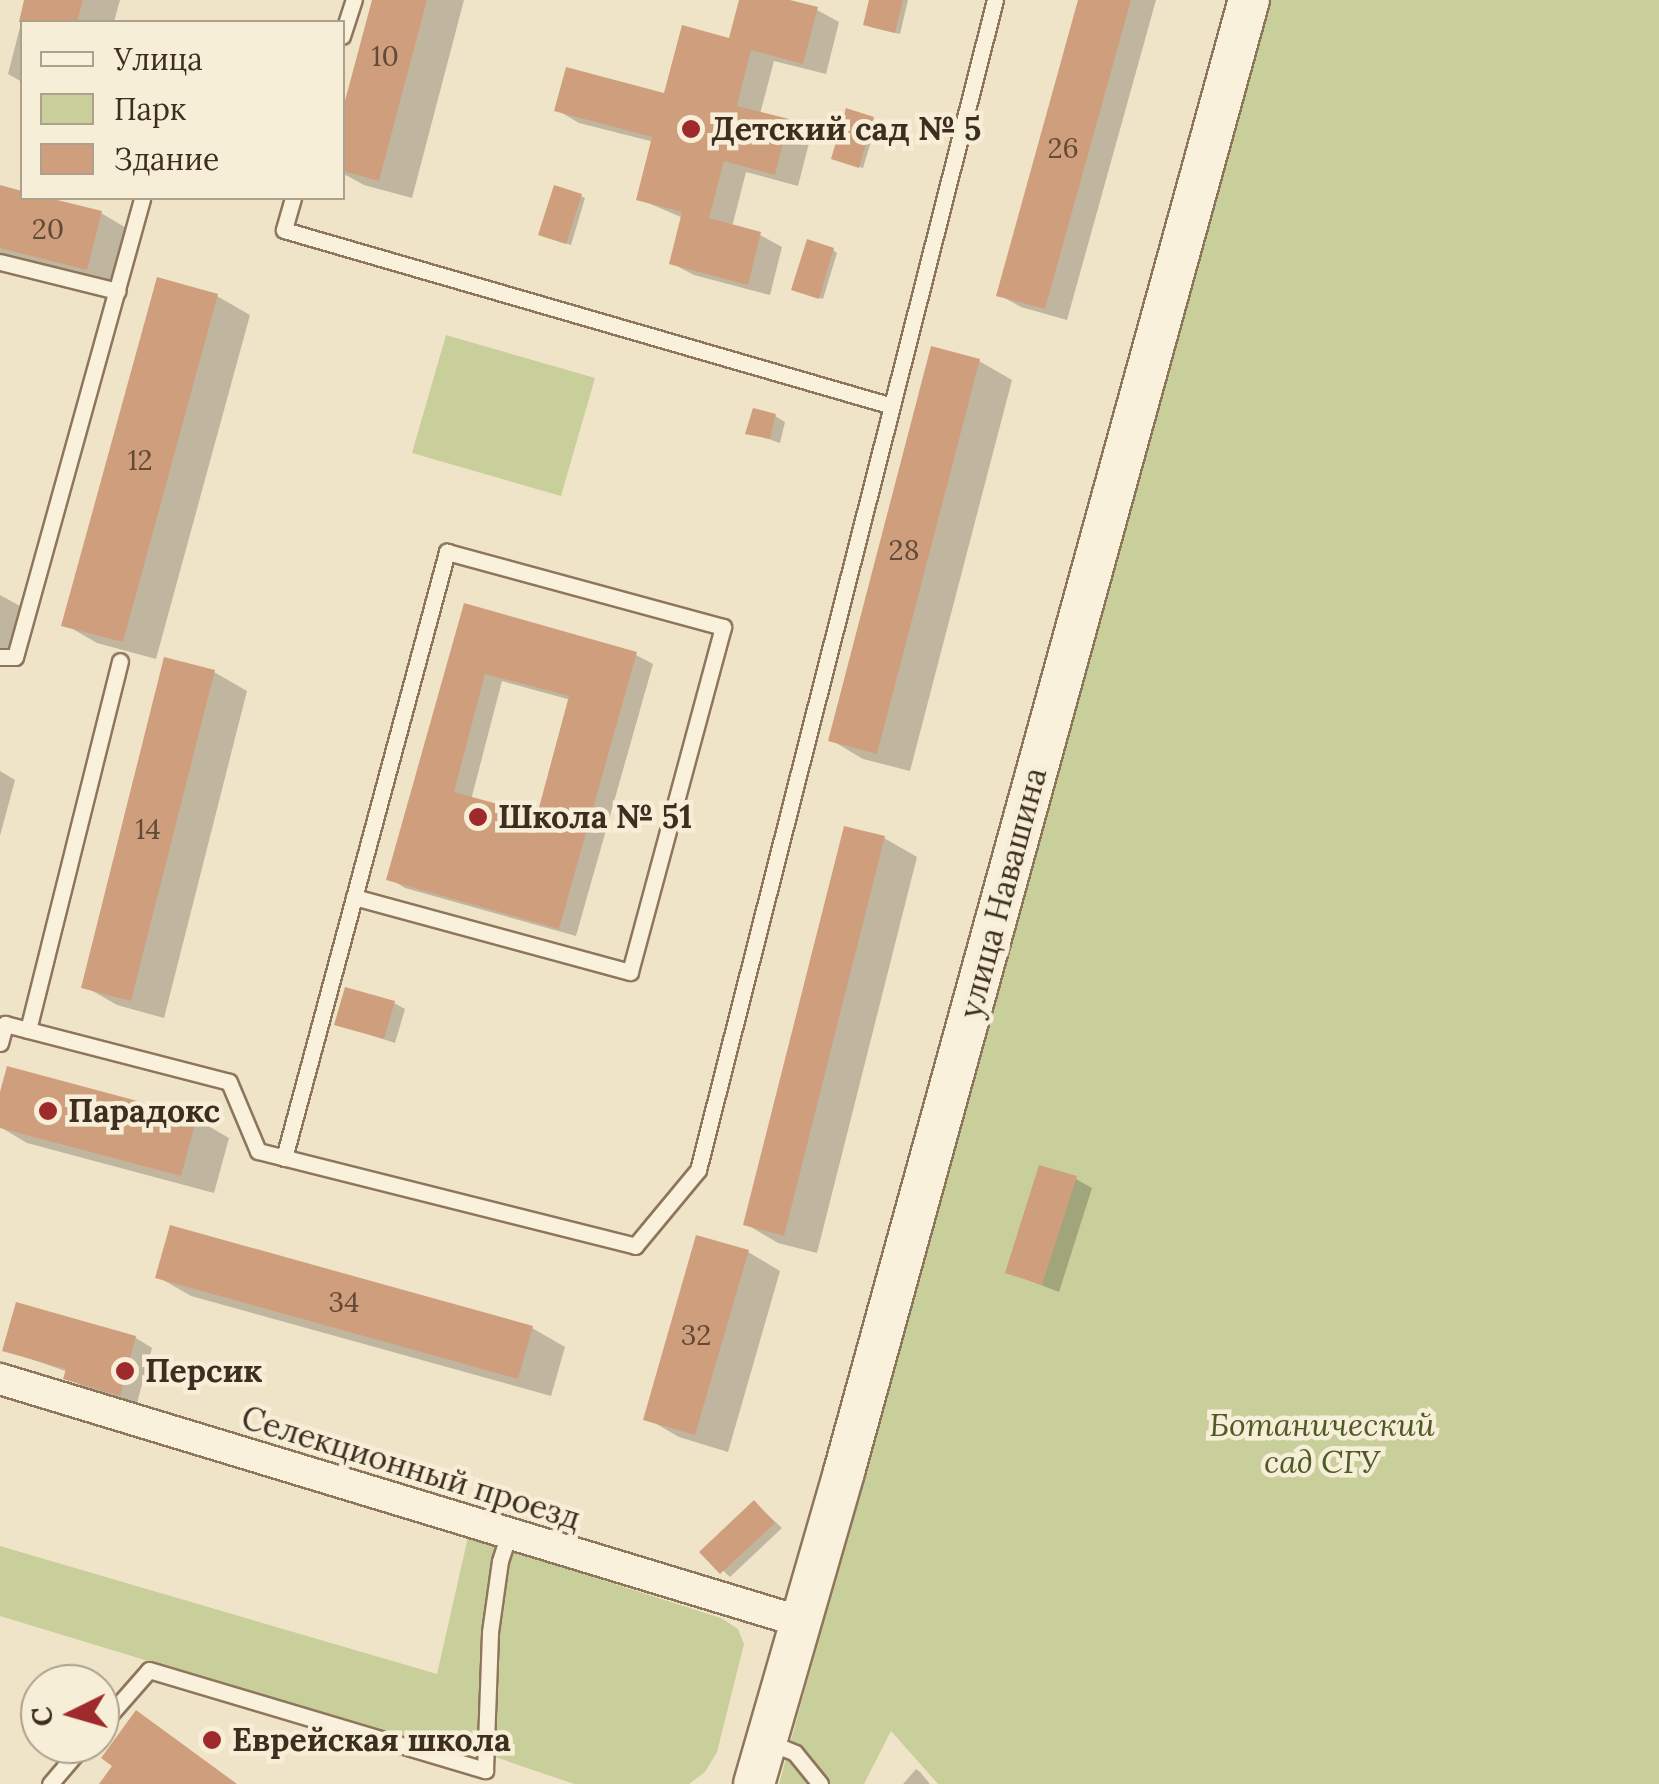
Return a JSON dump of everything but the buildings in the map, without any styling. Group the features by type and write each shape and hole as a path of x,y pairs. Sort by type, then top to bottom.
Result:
{"main road":[{"name":"улица Навашина","path":"754,1784 1249,0"}],"street":[{"name":"Селекционный проезд","path":"0,1379 802,1622"}],"lane":[{"path":"345,27 354,0"},
{"path":"0,1043 5,1024 229,1082 258,1152 635,1246 698,1170 995,0"},
{"path":"0,657 15,657 141,200"},
{"path":"292,200 284,230 892,406"},
{"path":"0,262 116,291"},
{"path":"284,1158 354,897 447,552 723,626 630,972 354,897"},
{"path":"28,1030 120,661"},
{"path":"120,1704 150,1670 388,1737 484,1770 490,1632 500,1561 509,1534"},
{"path":"766,1741 794,1753 820,1784"},
{"path":"50,1784 67,1764"}],"green space":[{"name":"Ботанический сад СГУ","path":"1270,0 1659,0 1659,1784 938,1784 891,1731 864,1784 779,1784"},
{"path":"446,335 595,378 561,496 412,453"},
{"path":"468,1537 721,1618 738,1629 744,1644 717,1752 705,1772 689,1784 574,1784 466,1747 428,1746 0,1616 0,1546 437,1674"}],"place":[{"name":"Детский сад № 5","path":"691,129"},
{"name":"Школа № 51","path":"478,817"},
{"name":"Парадокс","path":"48,1111"},
{"name":"Персик","path":"125,1371"},
{"name":"Еврейская школа","path":"212,1740"}]}
